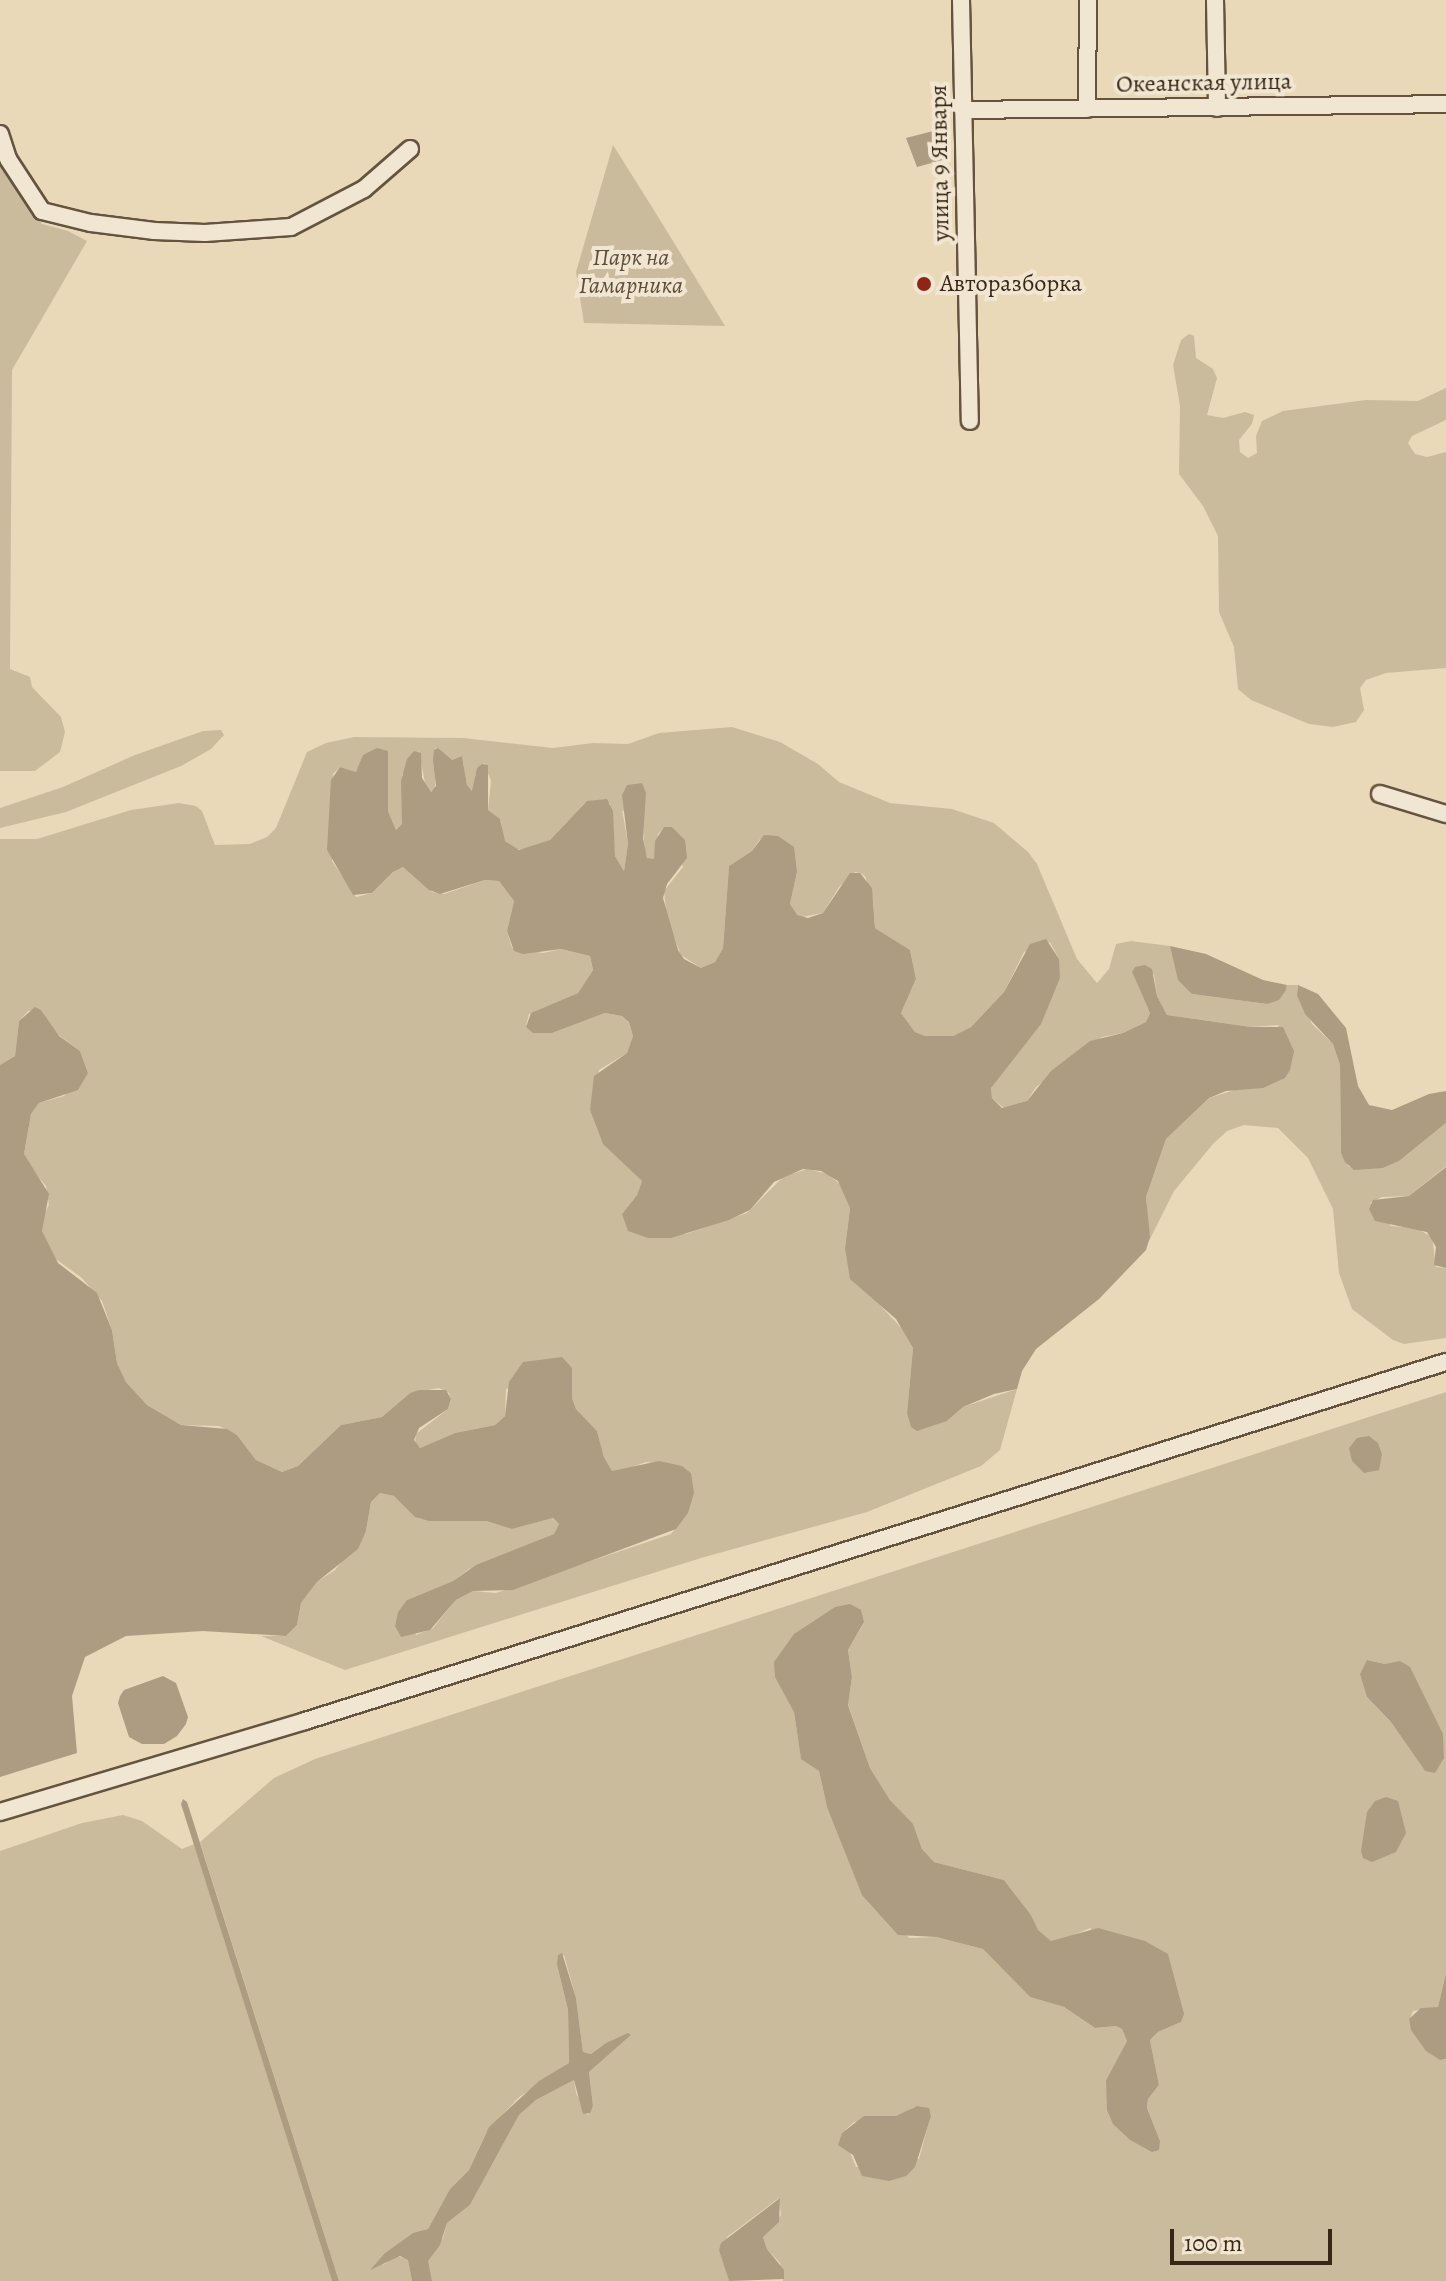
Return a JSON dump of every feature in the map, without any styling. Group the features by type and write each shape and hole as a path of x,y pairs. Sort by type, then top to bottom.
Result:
{"street":[{"name":"улица 9 Января","path":"961,0 970,421"},
{"path":"1087,109 1088,0"},
{"path":"1215,0 1217,108"},
{"name":"Океанская улица","path":"963,110 1446,104"},
{"path":"0,134 8,159 42,211 91,223 154,231 205,233 291,227 364,189 410,149"},
{"path":"1380,794 1446,814"},
{"path":"0,1812 305,1721 1446,1362"}],"green space":[{"name":"Парк на Гамарника","path":"613,145 725,326 584,323 576,272"},
{"path":"0,160 42,224 68,231 87,241 12,370 10,669 30,677 32,687 61,717 65,732 60,752 35,771 0,771"},
{"path":"1189,334 1194,336 1196,358 1213,369 1217,378 1207,415 1223,418 1245,412 1254,415 1252,424 1239,440 1240,452 1248,458 1257,453 1256,436 1262,421 1283,411 1366,400 1418,401 1446,388 1446,420 1412,436 1408,443 1415,454 1427,457 1446,452 1446,668 1386,673 1366,680 1360,688 1364,710 1356,722 1333,727 1309,724 1251,700 1238,689 1234,647 1219,612 1218,536 1203,506 1179,474 1180,406 1173,365 1181,340"},
{"path":"732,727 780,742 818,764 839,782 890,803 952,809 994,823 1028,852 1037,864 1077,959 1097,983 1109,969 1116,944 1131,941 1170,946 1192,994 1267,1004 1286,990 1287,985 1298,985 1297,991 1312,1024 1333,1044 1340,1065 1341,1153 1349,1167 1383,1168 1399,1161 1446,1123 1446,1166 1409,1196 1382,1197 1370,1203 1391,1226 1416,1228 1432,1237 1436,1267 1446,1268 1446,1338 1404,1344 1393,1340 1352,1309 1339,1273 1333,1209 1308,1158 1278,1128 1244,1125 1227,1131 1174,1191 1149,1241 1146,1197 1166,1139 1209,1098 1238,1089 1279,1025 1251,1027 1167,1015 1157,996 1154,974 1132,972 1150,1013 1146,1022 1123,1033 1102,1037 1036,1087 1027,1101 1005,1109 992,1098 991,1088 1059,959 1050,942 1024,952 1004,992 971,1027 953,1036 925,1036 915,1032 901,1013 916,979 910,950 875,928 873,899 865,876 860,873 855,872 839,887 823,913 802,917 795,914 790,904 797,872 760,839 752,851 729,866 723,948 715,962 701,968 681,955 667,920 664,891 683,867 672,827 665,827 658,834 654,859 649,860 645,854 643,827 622,810 628,844 624,871 615,856 610,803 585,803 550,840 528,850 514,849 503,839 501,821 488,810 491,781 484,763 475,775 475,790 472,791 467,785 462,756 452,760 435,748 435,789 429,792 426,788 419,751 402,775 402,824 396,830 388,811 388,751 356,772 340,767 333,774 332,861 356,897 372,893 393,872 403,867 432,892 444,894 485,880 499,881 514,901 507,931 512,948 543,953 561,949 590,956 593,970 578,993 529,1014 526,1025 552,1033 605,1013 622,1016 629,1022 633,1036 627,1053 599,1070 590,1110 603,1143 642,1181 637,1195 622,1214 686,1234 747,1213 783,1177 807,1169 828,1174 843,1187 850,1207 845,1248 879,1304 904,1331 913,1348 907,1413 947,1421 963,1407 1017,1389 1000,1450 981,1466 867,1512 701,1558 345,1670 261,1636 286,1636 297,1625 301,1603 317,1582 335,1570 366,1531 371,1502 380,1493 394,1496 420,1519 486,1521 512,1529 552,1518 559,1524 554,1534 469,1569 453,1581 407,1600 416,1635 433,1628 456,1600 473,1591 496,1593 671,1534 688,1513 691,1473 682,1466 646,1462 619,1472 612,1471 604,1457 597,1431 576,1409 572,1398 572,1368 506,1389 505,1416 495,1425 455,1433 420,1448 415,1444 416,1434 448,1409 451,1400 449,1393 439,1388 410,1393 382,1417 341,1425 298,1466 282,1472 256,1460 237,1435 219,1426 181,1425 147,1405 126,1382 117,1363 112,1330 102,1301 82,1278 53,1257 42,1231 41,1220 49,1205 46,1186 25,1161 24,1154 31,1114 39,1103 64,1096 88,1073 80,1051 53,1031 41,1010 28,1011 19,1021 15,1056 0,1065 0,839 37,839 131,810 179,803 196,806 202,811 215,845 250,844 267,837 276,828 307,752 326,743 354,737 463,738 553,748 593,743 628,744 659,733"},
{"path":"221,730 224,735 211,749 181,766 66,812 0,828 0,808 63,787 135,755 203,731"},
{"path":"1446,1392 1446,1973 1438,2007 1413,2011 1409,2021 1442,2060 1446,2059 1446,2281 783,2281 780,2263 767,2249 763,2237 781,2215 779,2198 727,2237 724,2263 729,2281 432,2281 427,2261 443,2238 447,2223 470,2205 519,2115 536,2100 574,2080 576,2093 588,2115 593,2106 589,2072 631,2035 606,2043 591,2054 583,2052 576,1998 564,1955 557,1965 568,2010 569,2063 518,2098 486,2133 469,2170 450,2189 428,2229 411,2235 385,2253 383,2265 396,2256 408,2259 412,2281 339,2281 200,1842 274,1778 315,1759","holes":["864,1623 848,1650 852,1677 848,1704 870,1768 890,1800 913,1825 922,1849 934,1862 1004,1880 1031,1915 1038,1931 1051,1941 1060,1941 1090,1928 1181,2022 1158,2032 1150,2040 1159,2085 1148,2099 1147,2108 1160,2141 1106,2080 1127,2041 1122,2029 1116,2026 1095,2028 1064,2007 1030,1997 983,1949 936,1937 909,1938 827,1807 819,1771 801,1758 794,1712","1367,1660 1385,1664 1425,1771 1391,1722 1367,1697","914,2107 931,2114 919,2159 856,2167 842,2133 854,2122 899,2116"]},
{"path":"123,1815 142,1821 182,1849 194,1844 332,2281 0,2281 0,1851 82,1823"}],"shaded area":[{"path":"941,129 946,159 917,167 906,138"},
{"path":"377,748 388,751 388,811 396,830 402,824 401,781 407,759 414,751 421,753 422,778 431,792 436,786 433,760 434,750 438,748 452,760 462,756 467,785 472,791 477,768 482,764 488,765 488,810 500,819 505,841 519,850 550,840 587,801 607,799 613,811 615,856 624,871 628,844 622,795 627,785 642,783 646,793 643,838 647,858 654,859 655,841 664,827 672,827 685,840 687,858 667,884 663,898 678,950 684,959 701,968 715,962 723,948 729,866 752,851 764,835 778,836 794,847 797,872 790,904 797,915 808,918 823,913 850,873 860,873 872,888 875,928 910,950 916,979 901,1013 915,1032 925,1036 953,1036 971,1027 1004,992 1030,944 1046,939 1059,959 1060,978 1041,1024 991,1088 992,1098 1002,1108 1027,1101 1051,1071 1090,1041 1123,1033 1146,1022 1150,1013 1132,972 1135,967 1145,965 1152,969 1157,996 1167,1015 1251,1027 1283,1027 1294,1051 1290,1070 1285,1078 1263,1088 1226,1091 1209,1098 1166,1139 1146,1197 1150,1237 1146,1250 1099,1299 1036,1349 1022,1371 1017,1389 994,1394 963,1407 947,1421 917,1431 911,1427 907,1413 913,1348 896,1319 850,1279 845,1248 850,1208 838,1181 821,1171 803,1169 774,1182 750,1210 729,1220 671,1238 648,1238 628,1231 622,1214 637,1195 642,1181 603,1144 590,1110 594,1076 627,1053 633,1036 629,1022 622,1016 605,1013 552,1033 533,1033 526,1027 531,1013 578,993 593,970 590,956 561,949 523,954 514,951 507,931 514,901 499,881 485,880 440,894 429,890 403,867 393,872 372,893 353,895 327,850 331,780 340,767 356,772 363,755"},
{"path":"1170,946 1206,954 1263,980 1287,985 1286,990 1279,1000 1267,1004 1192,994 1178,980"},
{"path":"1298,985 1318,994 1346,1028 1358,1086 1369,1105 1392,1110 1429,1094 1446,1091 1446,1123 1399,1161 1383,1168 1354,1170 1345,1162 1341,1153 1340,1065 1333,1044 1305,1014 1297,995"},
{"path":"35,1007 41,1010 59,1036 80,1051 88,1073 78,1090 39,1103 31,1114 24,1154 49,1194 42,1231 58,1263 97,1293 112,1330 117,1363 126,1382 147,1405 181,1425 227,1429 237,1435 256,1460 282,1472 298,1466 341,1425 382,1417 410,1393 419,1390 446,1390 451,1399 448,1409 419,1428 414,1440 420,1448 455,1433 495,1425 505,1416 509,1382 523,1362 562,1357 572,1368 572,1398 576,1409 597,1431 604,1457 612,1471 659,1461 682,1466 691,1473 694,1493 688,1513 676,1529 513,1590 473,1591 456,1600 430,1630 401,1637 395,1626 398,1612 407,1600 453,1581 476,1565 554,1534 559,1524 553,1518 512,1529 486,1521 429,1521 415,1517 394,1496 380,1493 371,1502 366,1531 358,1549 317,1582 301,1603 297,1625 286,1636 203,1631 126,1636 85,1657 72,1696 77,1753 0,1777 0,1065 15,1056 19,1021"},
{"path":"1446,1167 1446,1268 1434,1265 1436,1247 1427,1232 1375,1221 1369,1209 1373,1200 1409,1196"},
{"path":"1369,1436 1378,1443 1382,1454 1379,1470 1364,1473 1352,1461 1349,1448 1357,1438"},
{"path":"850,1604 861,1610 864,1622 848,1650 852,1677 848,1705 870,1768 890,1800 913,1824 922,1849 934,1862 1004,1880 1031,1915 1038,1930 1051,1941 1098,1928 1145,1941 1168,1954 1184,2014 1181,2022 1158,2032 1150,2040 1159,2085 1148,2099 1147,2108 1160,2141 1159,2150 1152,2152 1130,2140 1113,2124 1107,2110 1106,2080 1127,2041 1122,2029 1116,2026 1095,2028 1064,2007 1030,1997 983,1949 936,1937 898,1935 862,1895 827,1807 819,1771 801,1759 794,1712 775,1677 774,1662 794,1634 835,1607"},
{"path":"1367,1660 1385,1664 1400,1661 1410,1667 1443,1734 1444,1758 1435,1773 1425,1771 1391,1722 1367,1697 1360,1674"},
{"path":"163,1676 176,1683 188,1717 186,1724 177,1736 164,1744 142,1744 129,1737 118,1703 120,1696 124,1690"},
{"path":"1386,1797 1398,1801 1406,1833 1396,1852 1372,1862 1363,1858 1361,1851 1367,1812 1375,1801"},
{"path":"183,1799 187,1802 339,2281 332,2281 181,1804"},
{"path":"562,1953 576,1998 583,2052 591,2054 606,2043 628,2033 631,2035 589,2072 593,2106 590,2113 583,2114 574,2080 536,2100 519,2115 470,2205 447,2223 440,2245 428,2261 432,2281 412,2281 408,2260 400,2256 370,2270 385,2253 413,2233 428,2229 450,2189 469,2170 489,2127 539,2081 569,2063 568,2010 557,1965 558,1955"},
{"path":"1446,1973 1446,2059 1440,2060 1426,2051 1411,2030 1409,2019 1421,2008 1438,2007"},
{"path":"917,2106 929,2108 931,2116 915,2167 906,2176 889,2181 862,2176 853,2155 838,2145 842,2133 864,2116 896,2116"},
{"path":"780,2198 779,2222 763,2237 767,2249 784,2270 784,2279 729,2281 719,2250 721,2243"}],"place":[{"name":"Авторазборка","path":"924,284"}]}
